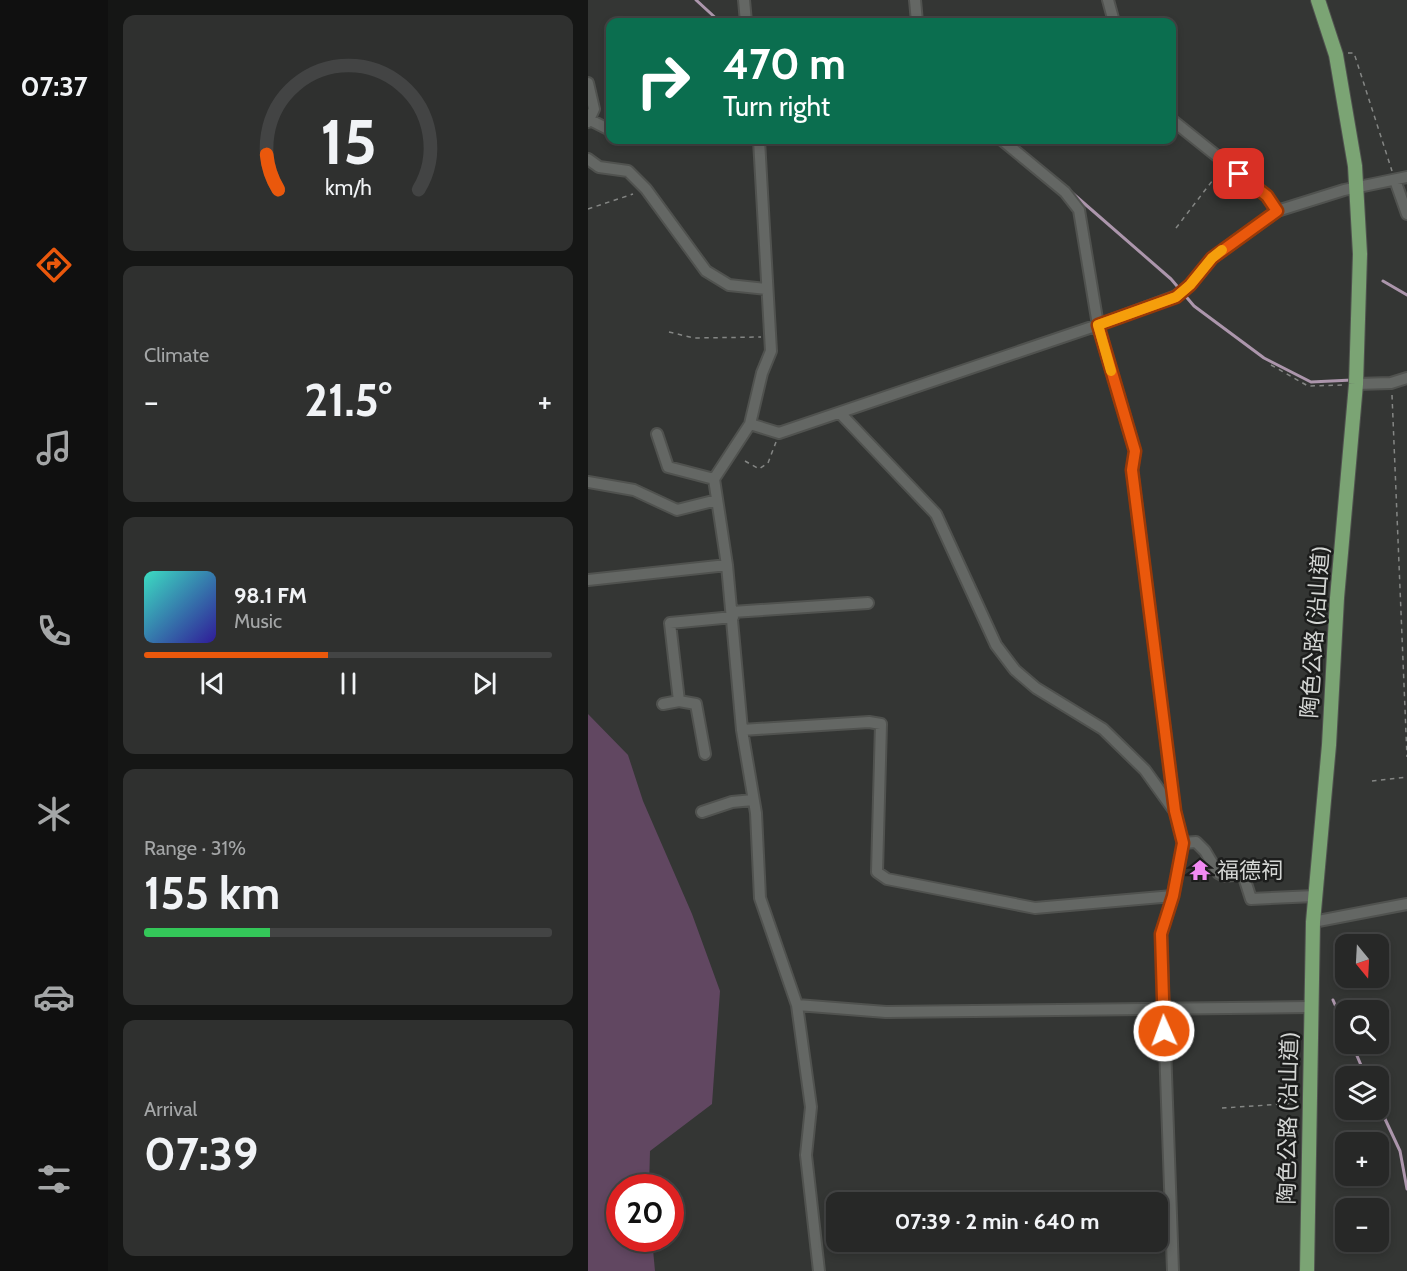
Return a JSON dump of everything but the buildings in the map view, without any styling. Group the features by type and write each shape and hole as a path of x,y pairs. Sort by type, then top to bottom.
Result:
{"main road":[{"name":"陶色公路 (沿山道)","path":"1307,1271 1313,922 1329,745 1337,598 1356,384 1360,254 1357,187 1336,55 1318,0"}],"street":[{"path":"744,0 746,18"},
{"path":"915,0 917,18"},
{"path":"1108,0 1113,18"},
{"path":"588,83 594,110 589,121 606,128"},
{"path":"1176,123 1267,196 1277,211"},
{"path":"759,144 771,351 762,373 750,424 714,479 727,565 742,730 757,833 760,898 796,1005 811,1107 806,1155 819,1271"},
{"path":"1007,144 1065,192 1079,210 1098,325 1135,451 1132,470 1175,811 1183,843 1173,896 1161,934 1171,1162 1173,1271"},
{"path":"588,159 599,166 628,171 646,189 706,272 729,285 767,289"},
{"path":"750,424 779,433 1176,297 1190,285 1212,258 1277,211 1304,201 1357,187 1407,177"},
{"path":"1395,180 1407,214"},
{"path":"1356,384 1391,383 1407,378"},
{"path":"840,413 936,514 996,645 1015,670 1036,688 1103,729 1145,770 1175,811"},
{"path":"657,434 668,467 714,479"},
{"path":"588,482 634,490 677,510 717,500"},
{"path":"588,580 727,565"},
{"path":"679,701 670,623 732,614 868,603"},
{"path":"663,704 679,701 696,704 705,754"},
{"path":"742,730 869,722 881,724 877,872 887,879 1035,908 1173,896"},
{"path":"702,812 732,802 753,800"},
{"path":"1183,843 1196,842 1205,851 1218,873 1224,876 1243,874 1251,899 1315,896"},
{"path":"1313,922 1407,904"},
{"path":"796,1005 886,1012 1310,1007"}],"path":[{"path":"1336,55 1354,53 1395,180"},
{"path":"1176,228 1225,164"},
{"path":"588,209 646,189"},
{"path":"669,332 694,338 770,337"},
{"path":"1271,365 1308,386 1356,384"},
{"path":"1391,383 1407,757"},
{"path":"745,461 759,468 768,463 779,433"},
{"path":"1372,781 1407,777"},
{"path":"1222,1108 1309,1103"}],"shaded area":[{"path":"588,714 628,755 643,801 692,914 720,991 712,1104 650,1151 649,1174 606,1174 606,1252 653,1252 655,1271 588,1271"}],"waterway":[{"path":"696,0 716,18"},
{"path":"1070,191 1171,279 1194,306 1264,358 1311,382 1352,380"},
{"path":"1383,281 1407,295"},
{"path":"1333,1000 1335,1005"},
{"path":"1356,1054 1361,1066"},
{"path":"1385,1120 1400,1151 1407,1189"}],"slow traffic":[{"path":"1111,371 1098,325 1176,297 1222,250"}],"place":[{"name":"福德祠","path":"1200,870"}],"route":[{"path":"1164,1031 1161,934 1173,896 1183,843 1175,811 1132,470 1135,451 1098,325 1176,297 1190,285 1212,258 1277,211 1267,196 1239,174"}]}
